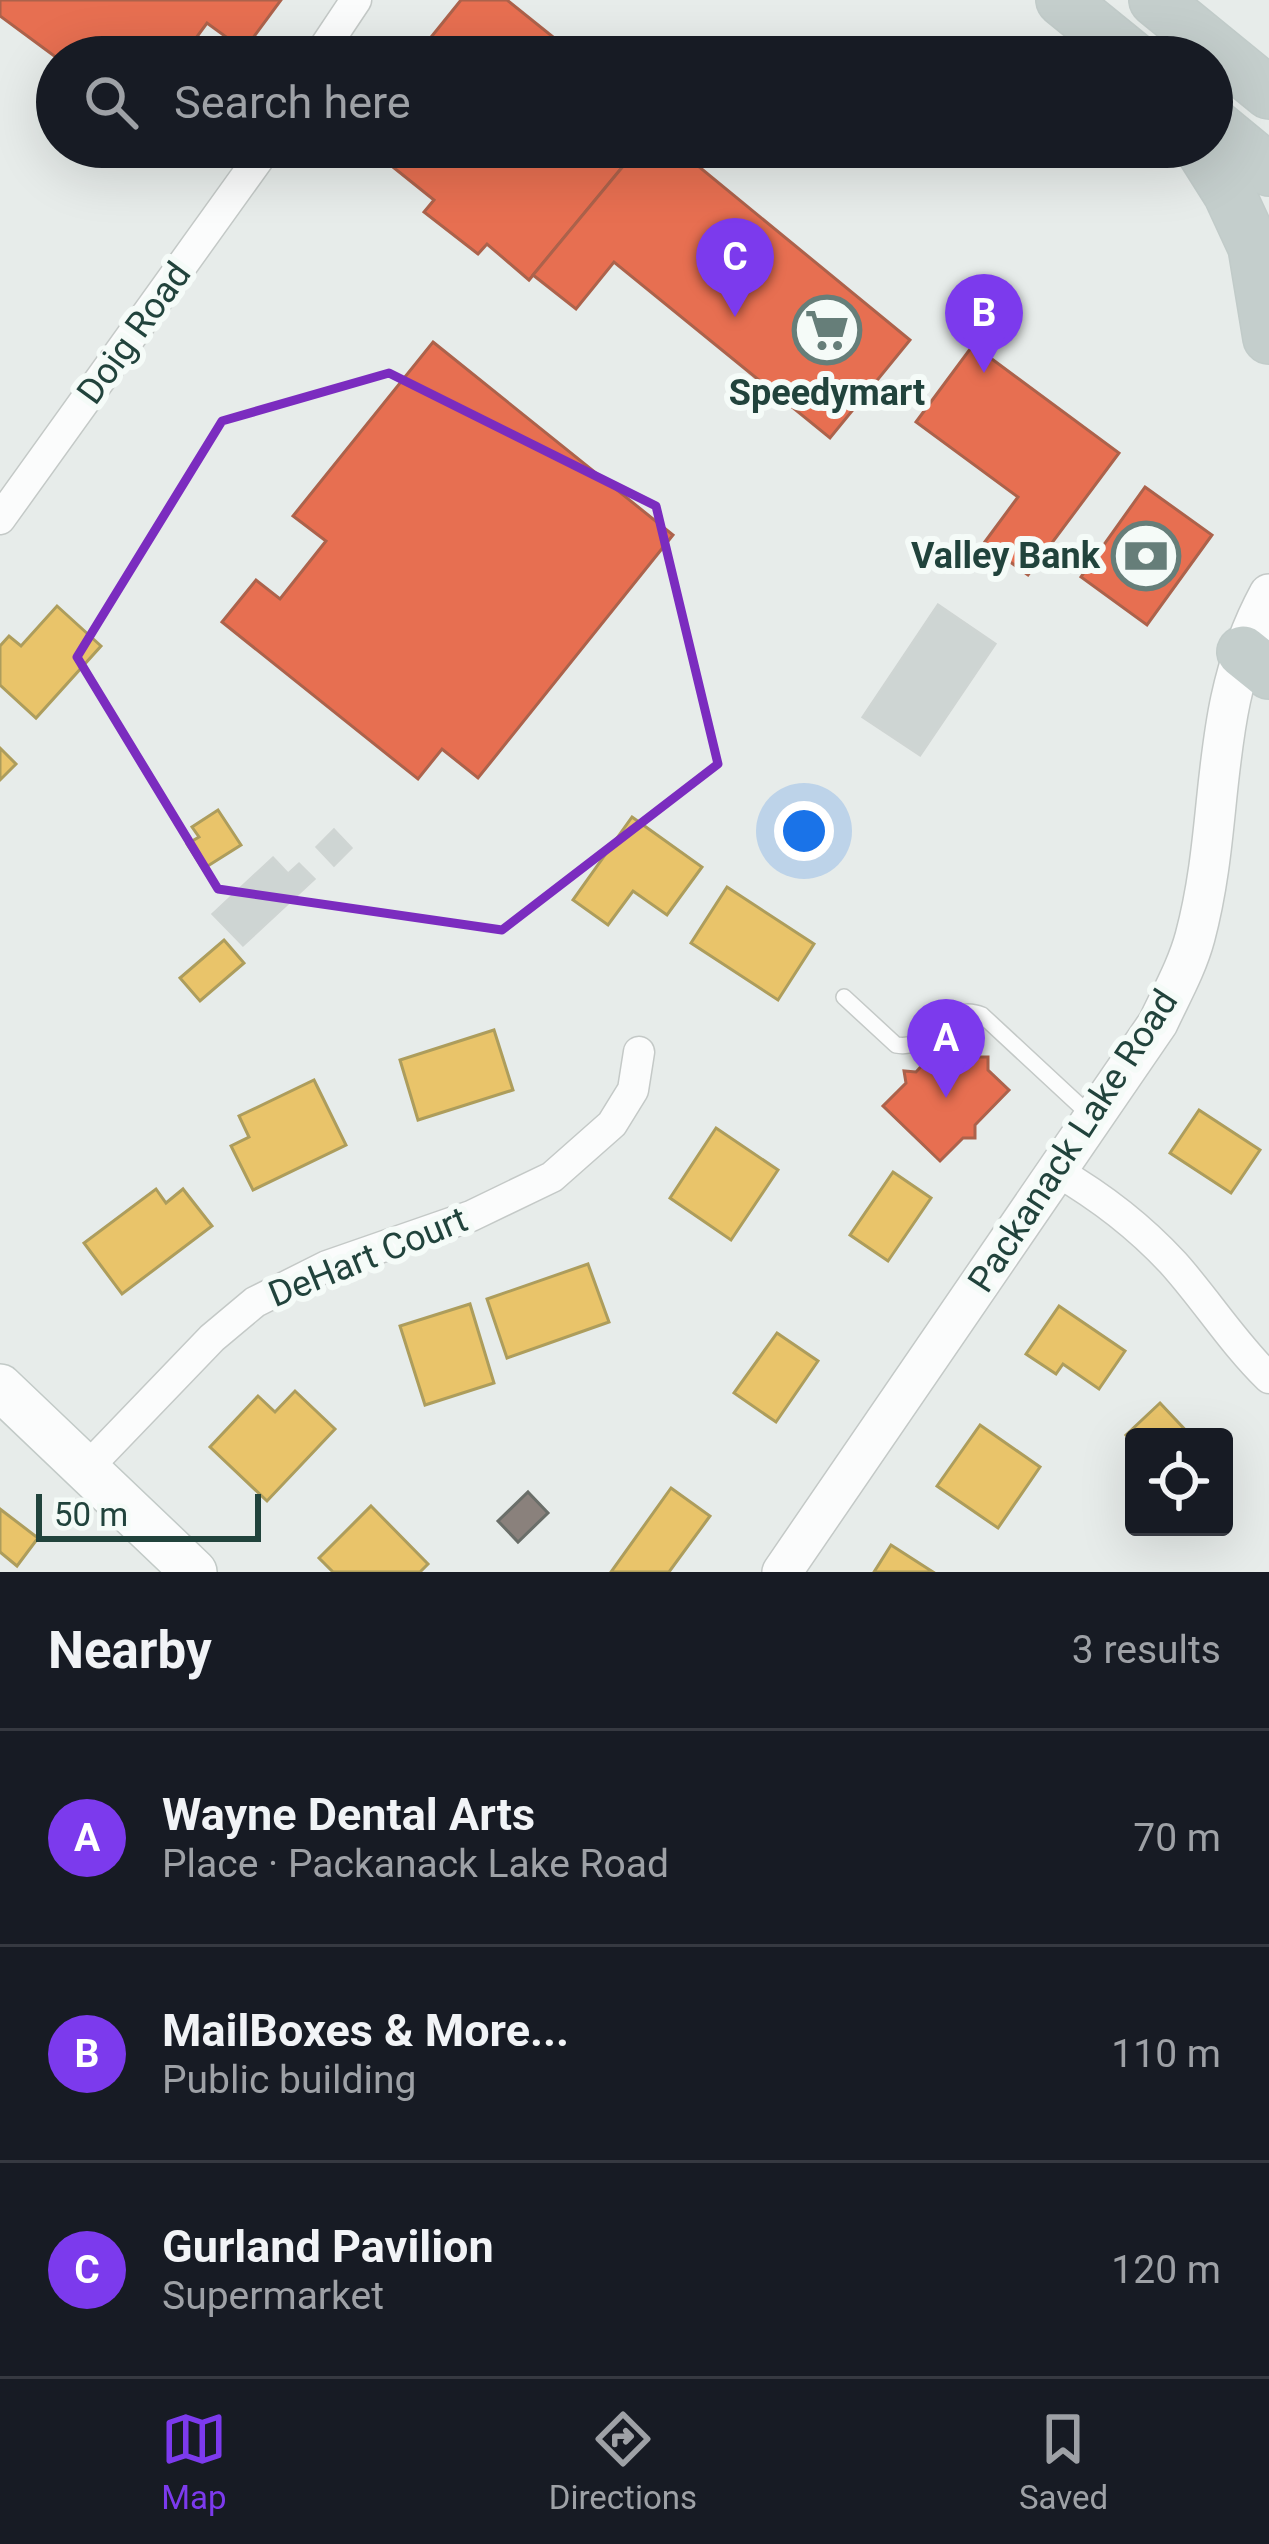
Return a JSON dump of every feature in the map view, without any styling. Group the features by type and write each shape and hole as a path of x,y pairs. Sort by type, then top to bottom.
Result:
{"highway":[{"path":"1062,0 1106,36"},
{"path":"1155,0 1199,36"},
{"path":"1233,64 1269,93"},
{"path":"1233,140 1269,170"},
{"path":"1213,168 1254,247 1269,338"}],"main road":[{"path":"0,1388 194,1572"}],"street":[{"path":"332,36 356,0"},
{"name":"Doig Road","path":"0,519 252,168"},
{"name":"Packanack Lake Road","path":"782,1572 1158,1023 1194,940 1205,889 1231,684 1256,662 1269,594"},
{"name":"DeHart Court","path":"86,1469 212,1338 255,1302 327,1266 471,1216 552,1177 612,1124 633,1090 639,1052"},
{"path":"1058,1172 1126,1217 1173,1264 1269,1378"}],"lane":[{"path":"844,997 904,1047 925,1041 955,1014 972,1010 1094,1119"}],"highlighted area":[{"path":"389,373 656,506 718,764 502,930 218,889 77,657 222,421"}],"building: Homes":[{"path":"57,606 101,646 36,718 0,685 0,646 9,636 21,646"},
{"path":"0,748 16,764 0,780"},
{"path":"218,810 241,845 203,869 187,844 199,837 192,827"},
{"path":"632,817 702,867 667,915 633,891 608,925 573,900"},
{"path":"727,887 814,944 778,1000 691,943"},
{"path":"224,940 244,963 200,1001 180,978"},
{"path":"494,1030 513,1090 418,1120 400,1060"},
{"path":"314,1080 346,1145 253,1190 231,1146 249,1137 239,1116"},
{"path":"1199,1110 1260,1150 1231,1193 1170,1153"},
{"path":"716,1128 778,1170 731,1240 670,1198"},
{"path":"893,1172 931,1198 888,1261 850,1235"},
{"path":"156,1189 166,1203 183,1189 212,1226 122,1294 84,1243"},
{"path":"588,1264 609,1322 507,1358 487,1299"},
{"path":"470,1304 494,1383 425,1405 400,1326"},
{"path":"1059,1306 1125,1351 1099,1389 1063,1364 1056,1374 1026,1354"},
{"path":"777,1333 818,1361 776,1422 734,1393"},
{"path":"295,1391 335,1429 267,1501 210,1447 258,1396 275,1412"},
{"path":"1160,1403 1184,1428 1133,1428"},
{"path":"980,1425 1040,1467 998,1528 937,1486"},
{"path":"671,1488 710,1516 669,1572 611,1572"},
{"path":"371,1506 428,1564 420,1572 333,1572 319,1558"},
{"path":"0,1509 38,1538 17,1566 0,1552"},
{"path":"891,1545 933,1572 874,1572"}],"building: Shops":[{"path":"0,0 281,0 254,36 225,36 207,23 197,36 36,36 36,43 0,16"},
{"path":"461,0 507,0 552,36 432,36"},
{"path":"394,168 622,168 529,280 487,244 478,254 424,212 434,200"},
{"path":"622,168 701,168 910,340 830,438 614,262 576,309 533,275"},
{"path":"433,342 673,535 478,778 442,749 418,779 222,622 256,580 280,599 326,541 293,516"},
{"path":"973,345 1119,453 1028,575 984,543 1018,497 916,422"},
{"name":"Valley Bank","path":"1145,487 1212,535 1147,625 1081,577"},
{"path":"951,1034 975,1057 988,1057 988,1070 1009,1090 975,1125 975,1138 963,1138 940,1161 883,1106 906,1083 904,1071 916,1072"}],"building: Industry":[{"path":"528,1492 548,1513 518,1542 498,1521"}],"building: Other":[{"path":"938,605 995,644 920,755 863,717"},
{"path":"334,830 351,848 334,865 317,847"},
{"path":"273,858 288,874 299,864 314,879 243,945 213,914"}],"place":[{"name":"Gurland Pavilion","path":"735,317"},
{"name":"Speedymart","path":"827,330"},
{"name":"MailBoxes & More...","path":"984,373"},
{"name":"Valley Bank","path":"1146,556"},
{"name":"Wayne Dental Arts","path":"946,1098"}]}
